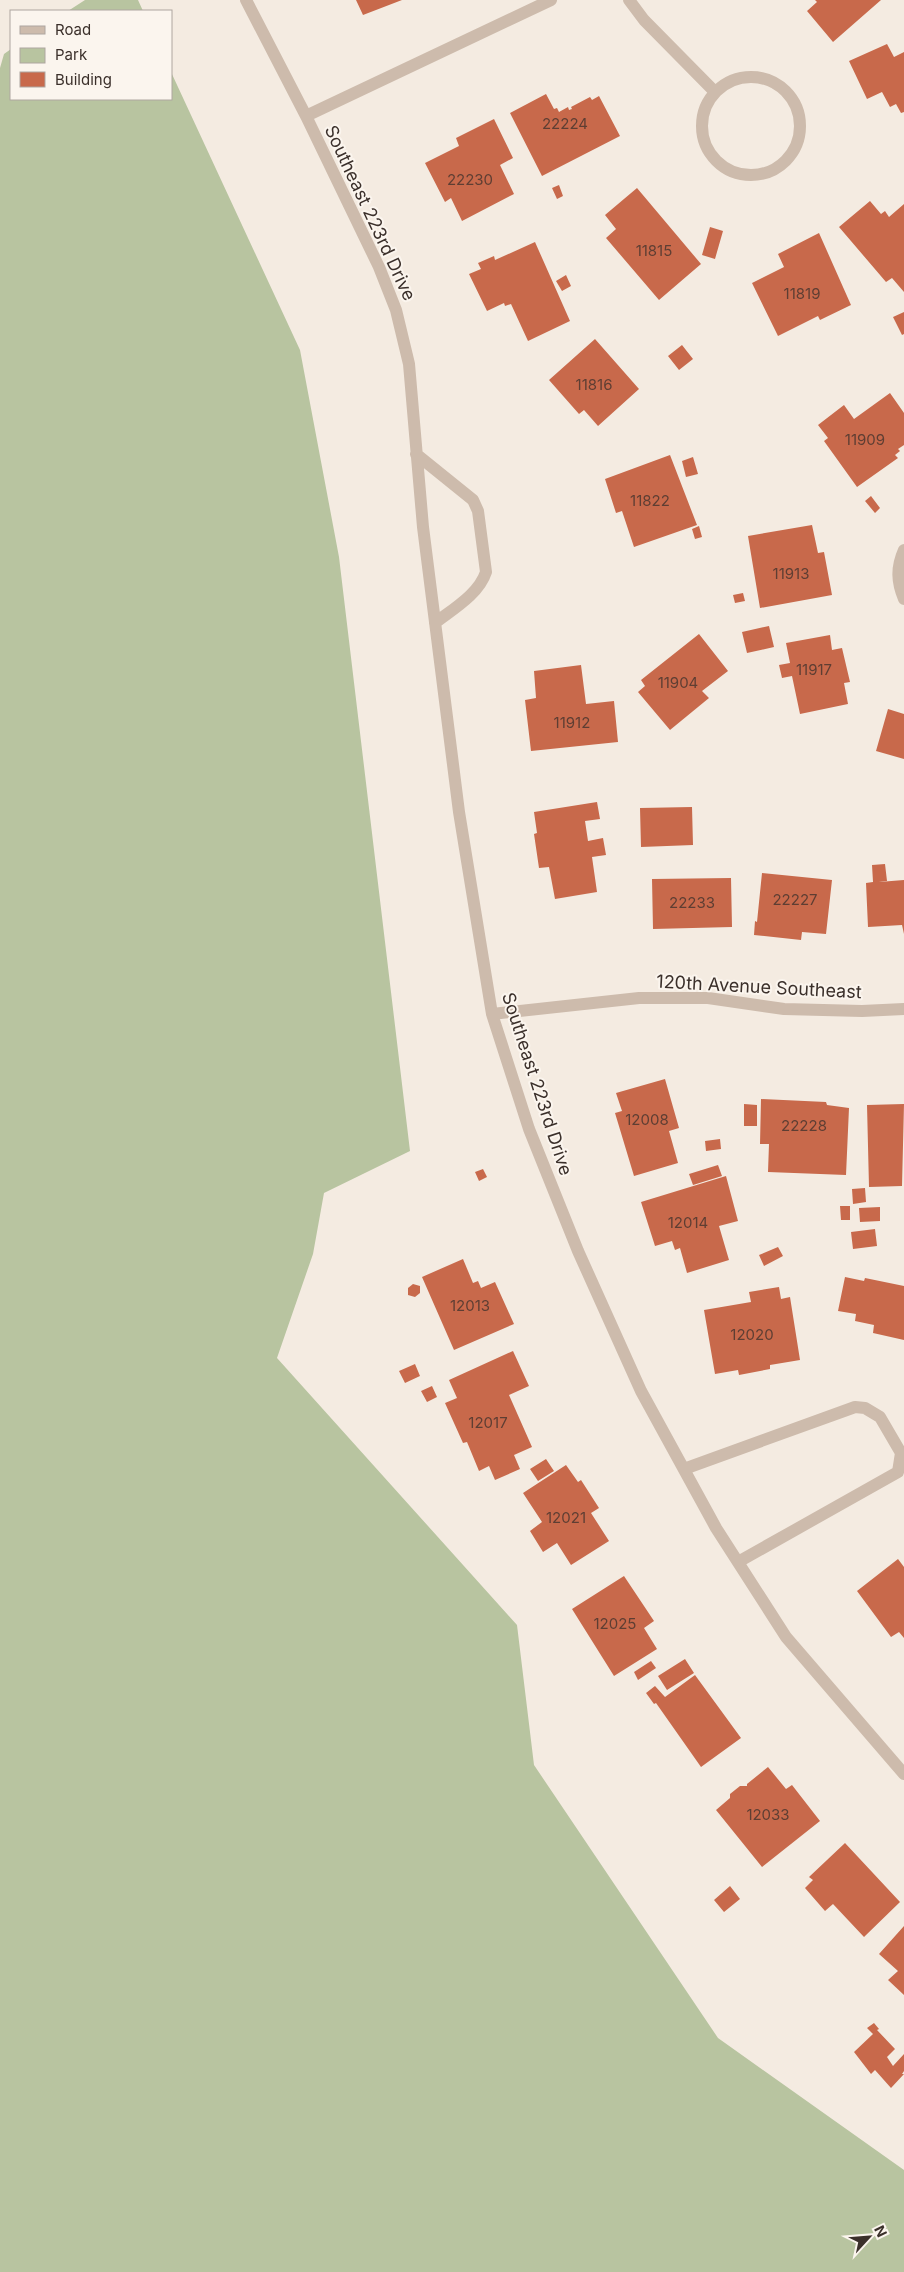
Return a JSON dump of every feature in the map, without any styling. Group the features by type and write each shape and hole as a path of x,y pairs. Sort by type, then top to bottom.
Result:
{"street":[{"name":"Southeast 223rd Drive","path":"246,0 306,116 379,267 396,310 409,364 416,454 459,812 492,1014 529,1129 578,1251 641,1390 716,1528 786,1637 904,1774"},
{"path":"306,116 551,0"},
{"path":"629,0 644,20 715,92"},
{"path":"749,77 768,80 784,91 796,106 800,125 797,144 786,160 771,172 752,176 733,173 717,162 706,146 702,127 704,109 715,92 731,81 749,77"},
{"path":"416,454 473,500 478,511 486,572 483,581 476,590 436,623"},
{"path":"904,550 898,563 898,584 904,599"},
{"name":"120th Avenue Southeast","path":"492,1014 639,998 708,998 784,1009 862,1011 904,1009"},
{"path":"684,1469 855,1407 865,1408 880,1417 901,1454 898,1472 738,1562"}],"green space":[{"path":"85,0 138,0 143,10 70,10"},
{"path":"10,50 10,100 172,100 172,74 300,350 339,557 410,1151 324,1193 313,1254 277,1358 517,1625 534,1765 718,2038 904,2170 904,2272 0,2272 0,68 4,54"}],"building":[{"path":"356,0 402,0 363,15"},
{"path":"815,0 881,0 833,42 807,11 817,2"},
{"path":"887,44 894,57 904,52 904,112 901,113 896,104 890,107 882,92 867,99 849,61"},
{"path":"546,94 554,109 557,108 559,112 568,107 569,110 572,109 571,107 590,97 592,100 599,96 620,136 542,176 510,113"},
{"path":"494,119 513,158 500,165 514,194 462,221 451,198 445,202 425,163 459,146 456,138"},
{"path":"559,185 563,196 557,199 552,188"},
{"path":"637,188 701,264 659,300 606,238 616,229 605,215"},
{"path":"870,201 881,214 885,211 889,217 904,204 904,292 892,278 886,282 839,227"},
{"path":"710,227 723,231 715,259 702,255"},
{"path":"819,233 851,305 820,320 818,316 778,336 752,283 784,267 778,254"},
{"path":"535,242 570,321 528,341 511,304 505,306 504,303 487,311 469,274 481,269 478,263 494,256 495,260"},
{"path":"566,275 571,286 562,291 556,281"},
{"path":"904,312 904,334 902,335 893,317"},
{"path":"595,339 639,389 598,426 584,410 579,414 549,380"},
{"path":"682,345 693,359 679,370 668,356"},
{"path":"890,393 904,413 904,445 898,449 900,451 895,455 898,458 857,487 824,441 828,438 818,425 844,405 854,419"},
{"path":"670,455 697,525 634,547 622,511 616,513 605,479"},
{"path":"693,457 698,474 686,477 682,461"},
{"path":"871,496 880,508 875,513 865,501"},
{"path":"812,525 818,553 824,552 832,595 760,608 748,536"},
{"path":"699,526 702,537 695,539 692,529"},
{"path":"743,593 745,601 735,603 733,595"},
{"path":"769,626 774,647 747,653 742,632"},
{"path":"699,634 728,671 702,691 709,698 670,730 638,692 645,686 641,680"},
{"path":"830,635 832,650 842,648 850,682 844,683 848,704 800,714 792,676 782,678 779,665 790,663 786,643"},
{"path":"581,665 586,704 614,701 618,742 531,751 525,700 536,698 534,671"},
{"path":"888,709 904,714 904,759 876,751"},
{"path":"597,802 600,819 585,821 588,841 603,838 606,855 592,857 597,892 555,899 549,867 539,868 534,834 537,833 534,812"},
{"path":"692,807 693,845 641,847 640,808"},
{"path":"885,864 887,881 879,882 904,880 904,934 902,925 868,927 866,883 873,882 872,865"},
{"path":"762,873 832,880 826,934 802,932 801,940 754,935"},
{"path":"731,878 732,927 653,929 652,879"},
{"path":"665,1079 679,1128 669,1131 678,1163 634,1176 615,1113 622,1111 616,1093"},
{"path":"761,1099 826,1102 827,1105 849,1108 846,1175 768,1172 769,1144 760,1144"},
{"path":"744,1104 757,1105 757,1126 744,1126"},
{"path":"904,1104 902,1186 869,1187 867,1105"},
{"path":"720,1139 721,1149 706,1151 705,1141"},
{"path":"718,1165 722,1176 693,1185 689,1174"},
{"path":"483,1169 487,1177 479,1181 475,1172"},
{"path":"726,1176 738,1221 719,1226 729,1260 687,1273 680,1248 675,1250 672,1241 655,1246 641,1202"},
{"path":"865,1188 866,1202 853,1204 852,1189"},
{"path":"840,1206 850,1206 850,1220 841,1220"},
{"path":"880,1207 880,1221 860,1222 859,1208"},
{"path":"875,1229 877,1246 853,1249 851,1232"},
{"path":"778,1247 783,1256 764,1266 759,1255"},
{"path":"463,1259 473,1283 478,1281 481,1288 495,1282 514,1324 454,1350 422,1277"},
{"path":"845,1277 864,1281 865,1278 904,1286 904,1340 873,1333 874,1325 855,1321 856,1314 838,1311"},
{"path":"413,1284 420,1286 420,1293 415,1297 408,1295 408,1288"},
{"path":"779,1287 781,1299 790,1297 800,1360 770,1365 770,1369 739,1375 738,1370 715,1374 704,1310 751,1302 749,1292"},
{"path":"513,1351 529,1386 509,1395 532,1447 514,1455 520,1469 495,1480 489,1466 479,1471 467,1442 463,1443 445,1403 457,1398 449,1380"},
{"path":"415,1364 420,1376 405,1383 399,1371"},
{"path":"432,1386 437,1397 427,1402 421,1391"},
{"path":"546,1459 554,1471 538,1481 530,1469"},
{"path":"566,1465 578,1482 581,1480 599,1508 591,1513 609,1541 571,1565 557,1543 543,1552 530,1531 542,1522 523,1493"},
{"path":"898,1559 904,1567 904,1638 899,1632 891,1637 857,1591"},
{"path":"624,1576 654,1621 644,1628 657,1649 614,1676 572,1609"},
{"path":"685,1659 694,1673 667,1690 658,1676"},
{"path":"651,1661 656,1668 638,1680 634,1672"},
{"path":"695,1675 741,1738 701,1767 656,1703 654,1704 646,1693 655,1686 665,1697"},
{"path":"768,1767 786,1789 792,1785 820,1821 762,1867 716,1810 730,1798 730,1794 740,1786 747,1786"},
{"path":"845,1843 900,1902 864,1937 833,1904 825,1911 805,1888 813,1880 809,1877"},
{"path":"730,1886 740,1899 724,1912 714,1900"},
{"path":"904,1926 904,1995 888,1980 898,1971 879,1954"},
{"path":"874,2023 879,2029 877,2030 895,2049 887,2057 893,2066 904,2054 904,2071 902,2074 904,2074 891,2088 875,2070 871,2074 854,2052 873,2034 867,2028"}]}
